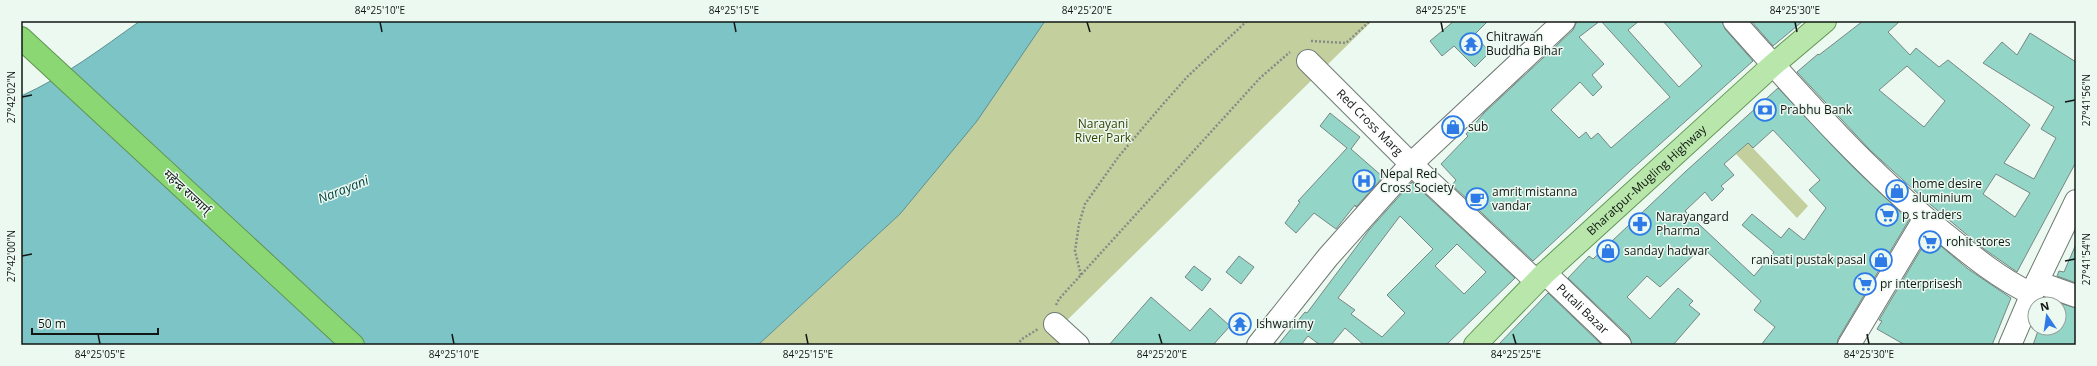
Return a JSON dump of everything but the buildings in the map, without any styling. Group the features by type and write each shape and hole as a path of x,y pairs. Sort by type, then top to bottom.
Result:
{"highway":[{"name":"महेन्द्र राज्मार्ग्","path":"21,38 352,345"}],"main road":[{"name":"Bharatpur-Mugling Highway","path":"1475,345 1541,277 1774,65 1825,21"}],"street":[{"path":"1258,345 1328,257 1411,164 1564,21"},
{"path":"1734,21 1855,153 1925,218 1968,253 2016,287 2034,288 2076,296"},
{"name":"Red Cross Marg","path":"1300,56 1411,164 1541,277"},
{"path":"2010,345 2034,288 2076,201"},
{"path":"1849,345 1925,218"},
{"name":"Putali Bazar","path":"1541,277 1620,345"},
{"path":"1055,324 1078,345"}],"path":[{"path":"1081,275 1075,251 1079,224 1085,204 1119,156 1164,103 1188,76 1247,21"},
{"path":"1303,40 1346,43 1370,21"},
{"path":"1017,345 1022,339 1037,330 1055,324 1052,316 1059,299 1260,78 1300,56"}],"green space":[{"name":"Narayani River Park","path":"1045,21 1372,21 1053,334 1067,345 758,345 900,214"},
{"path":"1748,143 1808,206 1797,218 1736,154"}],"water":[{"name":"Narayani","path":"140,21 1045,21 977,121 900,214 758,345 21,345 21,96 68,71"}],"place":[{"name":"Chitrawan Buddha Bihar","path":"1471,44"},
{"name":"Prabhu Bank","path":"1765,110"},
{"name":"sub","path":"1453,127"},
{"name":"Nepal Red Cross Society","path":"1364,181"},
{"name":"home desire aluminium","path":"1897,191"},
{"name":"amrit mistanna vandar","path":"1477,199"},
{"name":"p s traders","path":"1887,215"},
{"name":"Narayangard Pharma","path":"1640,224"},
{"name":"rohit stores","path":"1930,242"},
{"name":"sanday hadwar","path":"1608,251"},
{"name":"ranisati pustak pasal","path":"1881,260"},
{"name":"pr interprisesh","path":"1865,284"},
{"name":"Ishwarimy","path":"1240,324"}]}
